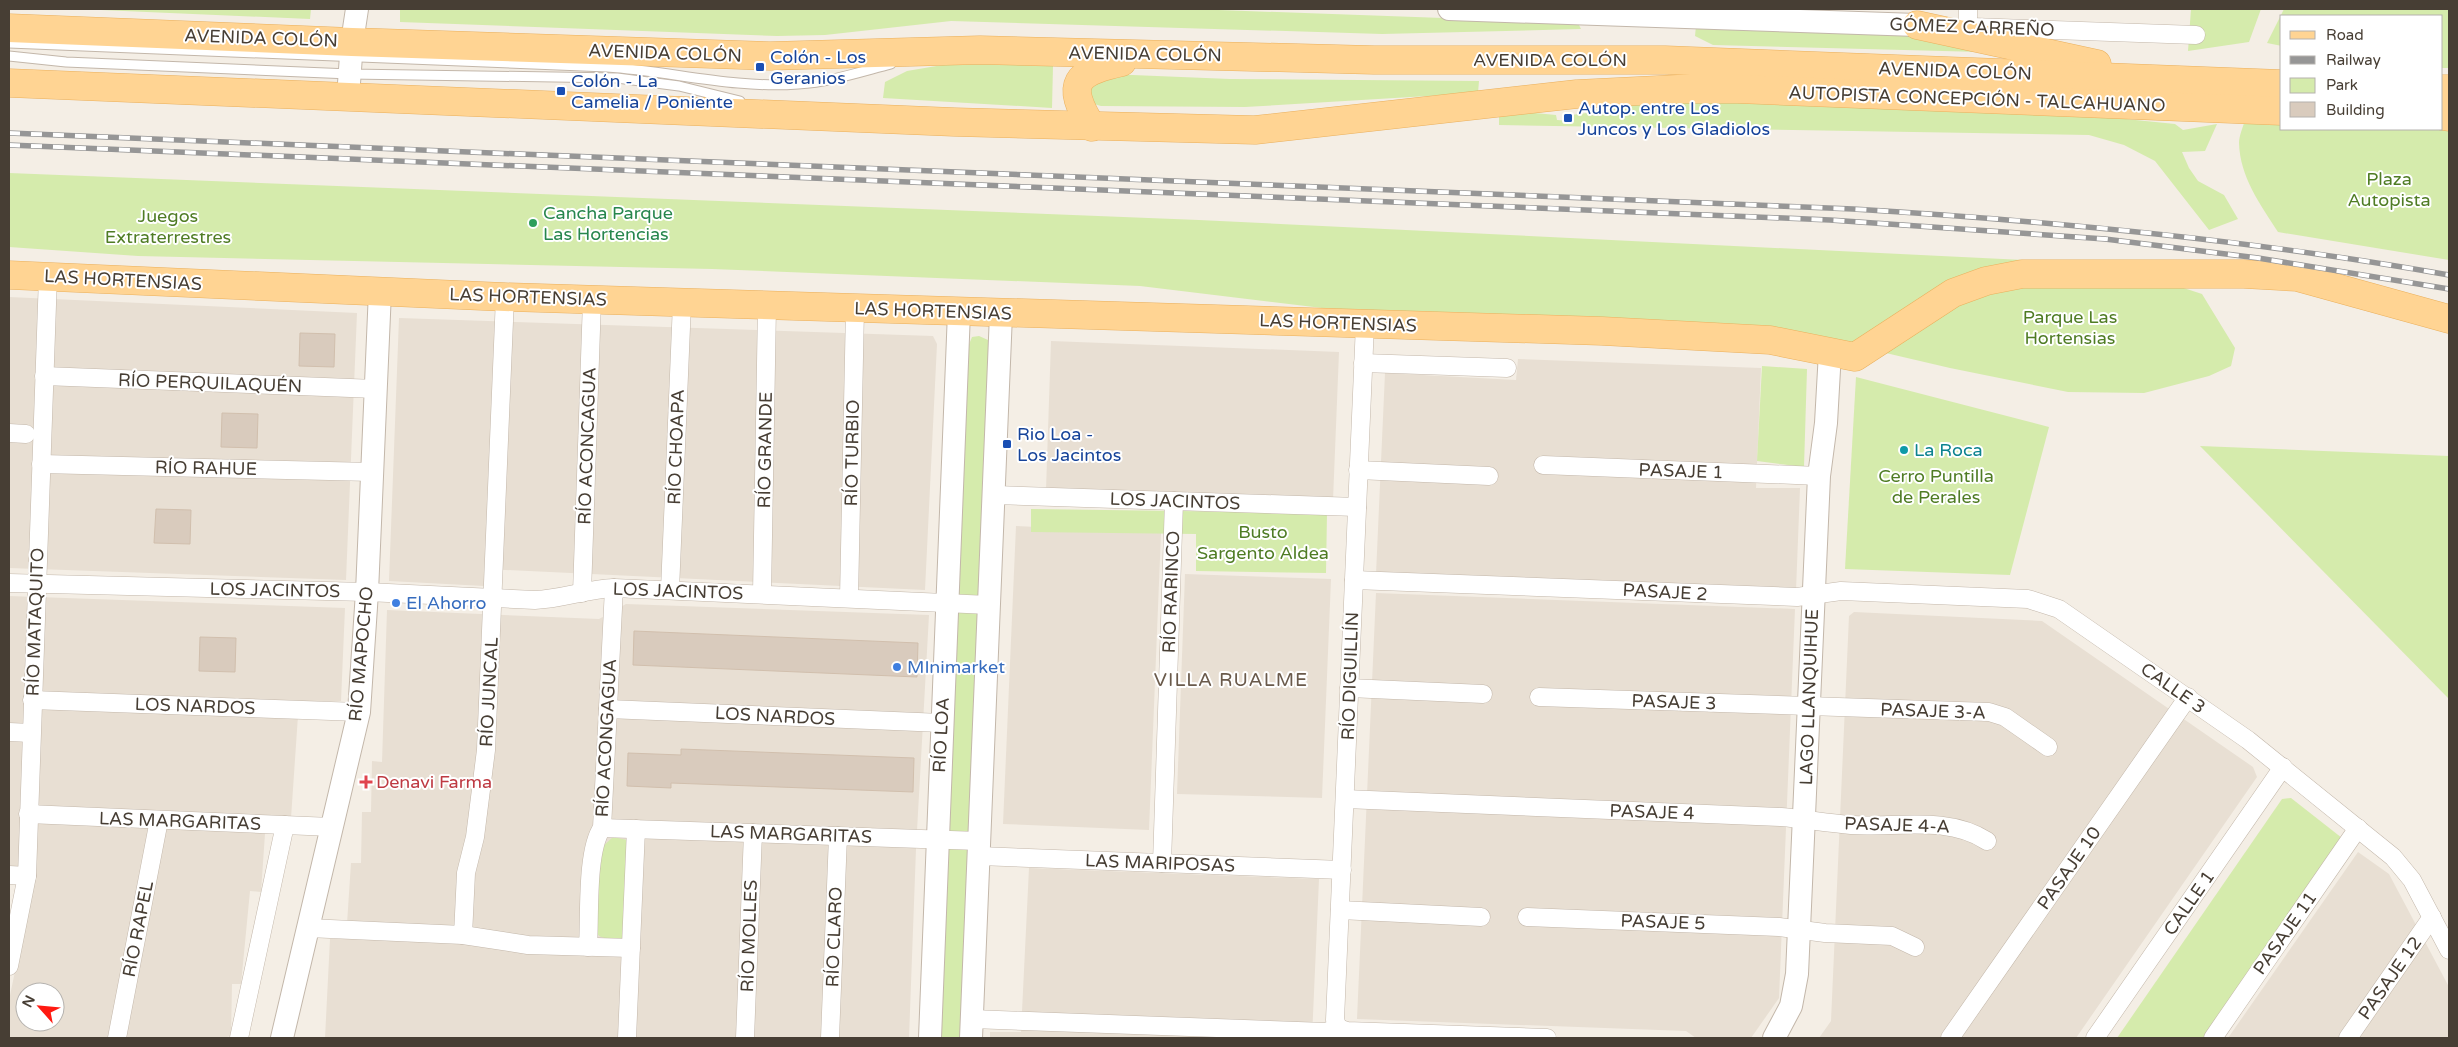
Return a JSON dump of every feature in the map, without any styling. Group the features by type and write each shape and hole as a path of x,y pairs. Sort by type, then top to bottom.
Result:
{"main road":[{"path":"1917,25 2174,81"},
{"name":"AVENIDA COLÓN","path":"9,28 350,68 791,115 1092,127 1254,130"},
{"name":"AVENIDA COLÓN","path":"9,83 350,68 797,57 883,51 980,50 1374,60 1665,60 2280,84"},
{"path":"1092,127 1080,108 1076,90 1078,82 1086,72 1097,67 1157,55"},
{"name":"AUTOPISTA CONCEPCIÓN - TALCAHUANO","path":"1254,130 1577,94 1678,88 1738,88 2280,111"},
{"path":"1843,354 1953,294 1986,281 2022,274 2173,273 2297,277 2449,319"},
{"name":"LAS HORTENSIAS","path":"9,275 506,297 1365,324 1753,339 1787,342 1843,354"}],"street":[{"path":"350,68 357,9"},
{"name":"GÓMEZ CARREÑO","path":"1449,9 1757,14 1917,25 2196,35"},
{"path":"1968,9 1968,27"},
{"name":"RÍO MATAQUITO","path":"9,966 27,876 48,276"},
{"name":"RÍO MAPOCHO","path":"282,1038 359,712 367,592 380,291"},
{"name":"RÍO JUNCAL","path":"463,935 466,873 475,837 486,750 506,297"},
{"name":"RÍO ACONCAGUA","path":"582,593 592,300"},
{"name":"RÍO CHOAPA","path":"670,590 682,303"},
{"name":"RÍO GRANDE","path":"762,594 768,306"},
{"name":"RÍO TURBIO","path":"849,598 855,309"},
{"name":"RÍO LOA","path":"930,1038 959,312"},
{"path":"1000,314 972,1029 1307,1035 1328,1032 1338,1028 1347,1031 1436,1036 1547,1038"},
{"name":"RÍO DIGUILLÍN","path":"1338,1028 1335,1020 1365,324"},
{"name":"LAGO LLANQUIHUE","path":"1774,1038 1784,1022 1795,990 1818,476 1826,423 1843,354"},
{"path":"1363,364 1507,368"},
{"name":"RÍO PERQUILAQUÉN","path":"44,376 376,389"},
{"path":"9,433 26,434"},
{"name":"RÍO RAHUE","path":"41,464 372,472"},
{"name":"PASAJE 1","path":"1543,465 1818,476"},
{"path":"1358,470 1490,476"},
{"name":"LOS JACINTOS","path":"994,495 1357,507"},
{"name":"RÍO RARINCO","path":"1162,863 1174,501"},
{"name":"PASAJE 2","path":"1354,580 1796,597 1813,595"},
{"name":"LOS JACINTOS","path":"9,583 367,592 552,600 614,588 989,605"},
{"name":"RÍO ACONGAGUA","path":"588,947 593,851 597,835 602,828 614,588"},
{"name":"CALLE 3","path":"1813,595 1841,591 2028,599 2040,601 2059,609 2188,697 2283,767 2393,857 2407,872 2449,950"},
{"path":"1349,688 1483,694"},
{"name":"PASAJE 3","path":"1538,697 1808,707"},
{"name":"PASAJE 10","path":"1950,1038 2188,697"},
{"name":"LOS NARDOS","path":"32,700 359,712"},
{"name":"PASAJE 3-A","path":"1808,707 1989,712 2005,717 2048,748"},
{"name":"LOS NARDOS","path":"608,709 942,724"},
{"path":"9,732 31,733"},
{"name":"CALLE 1","path":"2095,1038 2283,767"},
{"name":"PASAJE 4","path":"1345,799 1804,819"},
{"name":"LAS MARGARITAS","path":"28,814 332,827"},
{"name":"PASAJE 4-A","path":"1804,819 1851,825 1946,826 1968,830 1987,841"},
{"name":"RÍO RAPEL","path":"116,1038 159,820"},
{"path":"239,1038 285,825"},
{"name":"LAS MARGARITAS","path":"602,828 937,839 979,848"},
{"name":"PASAJE 11","path":"2213,1038 2358,828"},
{"name":"RÍO ACONGAGUA","path":"627,1038 636,829"},
{"name":"RÍO MOLLES","path":"745,1038 753,833"},
{"name":"RÍO CLARO","path":"830,1038 838,836"},
{"name":"LAS MARIPOSAS","path":"979,848 1162,863 1342,870"},
{"path":"9,875 27,876"},
{"path":"1340,910 1482,917"},
{"name":"PASAJE 5","path":"1527,917 1780,927 1825,933 1892,936 1915,947"},
{"name":"PASAJE 12","path":"2348,1038 2432,917"},
{"path":"308,928 463,935 528,945 631,948"}],"lane":[{"path":"9,43 350,68"},
{"path":"9,56 66,62 350,68"}],"shaded area":[{"path":"9,297 357,313 346,580 9,568"},
{"path":"399,318 933,336 937,344 925,590 485,569 484,586 389,581"},
{"path":"1051,341 1339,352 1333,500 1046,490"},
{"path":"1518,359 1761,368 1756,488 1800,488 1796,591 1376,574 1385,373 1516,380"},
{"path":"1016,526 1161,533 1149,830 1003,824"},
{"path":"1185,574 1331,579 1322,798 1177,794"},
{"path":"1376,593 1795,609 1779,998 1751,1038 1696,1038 1686,1031 1357,1019"},
{"path":"9,596 345,608 341,701 299,701 291,818 266,819 261,892 250,891 241,984 232,984 231,1036 223,1038 9,1038 9,1000 34,881 9,867"},
{"path":"626,604 929,615 916,849 909,1038 325,1038 330,939 346,939 351,863 361,863 362,812 371,812 372,761 382,762 387,610 599,619"},
{"path":"1854,612 2042,621 2253,767 2257,777 2076,1038 1819,1038 1831,1021 1849,616"},
{"path":"2358,852 2389,874 2449,987 2449,1038 2228,1038"},
{"path":"1029,868 1319,879 1312,1038 990,1038 990,1032 1021,1032"}],"green space":[{"path":"78,9 311,9 310,19"},
{"path":"400,9 1192,9 1578,23 1581,29 1382,34 951,21 825,35 777,36 400,22"},
{"path":"2191,9 2261,9 2249,42 2188,51"},
{"path":"2284,9 2449,9 2449,68 2443,68 2443,15 2281,15"},
{"path":"2280,17 2280,46 2267,43"},
{"path":"1696,26 1889,32 2020,53 1713,45 1695,36"},
{"path":"960,62 1053,66 1052,108 883,98 885,82 907,71"},
{"path":"1108,74 1230,79 1479,81 1478,93 1245,107 1101,106 1094,104 1089,87"},
{"path":"1764,101 2086,115 2175,124 2183,130 2217,124 2205,151 2182,152 2189,168 2198,181 2224,195 2238,219 2209,230 2155,161 2124,145 2089,135 1499,125 1499,113 1524,112 1556,115 1557,120 1570,121 1571,115 1587,113 1617,102"},
{"name":"Plaza Autopista","path":"2245,120 2280,122 2280,130 2443,130 2443,127 2449,127 2449,260 2278,232 2247,179 2240,155 2240,134"},
{"name":"Parque Las Hortensias","path":"9,173 1199,220 2065,262 2138,273 2202,294 2235,348 2231,366 2209,376 2144,393 2068,392 1950,368 1783,329 1364,313 1140,286 712,269 138,256 9,247"},
{"path":"979,336 988,340 990,344 963,1038 939,1038 968,347 972,337"},
{"path":"1762,366 1807,369 1804,467 1757,461"},
{"name":"Cerro Puntilla de Perales","path":"1856,377 2049,427 2010,575 1845,569"},
{"path":"2200,446 2449,456 2449,699"},
{"name":"Busto Sargento Aldea","path":"1031,509 1327,513 1326,573 1196,571 1196,534 1031,532"},
{"path":"2291,798 2342,838 2203,1038 2117,1038 2282,799"},
{"path":"613,837 627,840 624,938 614,939 597,934 598,854 600,849"}],"building":[{"path":"300,333 335,334 334,367 299,366"},
{"path":"222,413 258,414 257,448 221,447"},
{"path":"156,509 191,510 190,544 154,543"},
{"path":"634,631 918,643 917,677 633,665"},
{"path":"200,637 236,638 235,672 199,671"},
{"path":"681,749 914,758 913,792 671,783 671,788 627,786 628,753 681,755"}],"railway":[{"path":"9,133 1853,209 2003,219 2152,233 2301,252 2449,275"},
{"path":"9,145 1830,220 2105,239 2258,258 2449,289"}],"place":[{"name":"Colón - Los Geranios","path":"760,67"},
{"name":"Colón - La Camelia / Poniente","path":"561,91"},
{"name":"Autop. entre Los Juncos y Los Gladiolos","path":"1568,118"},
{"name":"Cancha Parque Las Hortencias","path":"533,223"},
{"name":"Rio Loa - Los Jacintos","path":"1007,444"},
{"name":"La Roca","path":"1904,450"},
{"name":"El Ahorro","path":"396,603"},
{"name":"MInimarket","path":"897,667"},
{"name":"Denavi Farma","path":"366,782"}],"district":[{"name":"VILLA RUALME","path":"1231,679"}],"park label":[{"name":"Juegos Extraterrestres","path":"168,226"}]}
